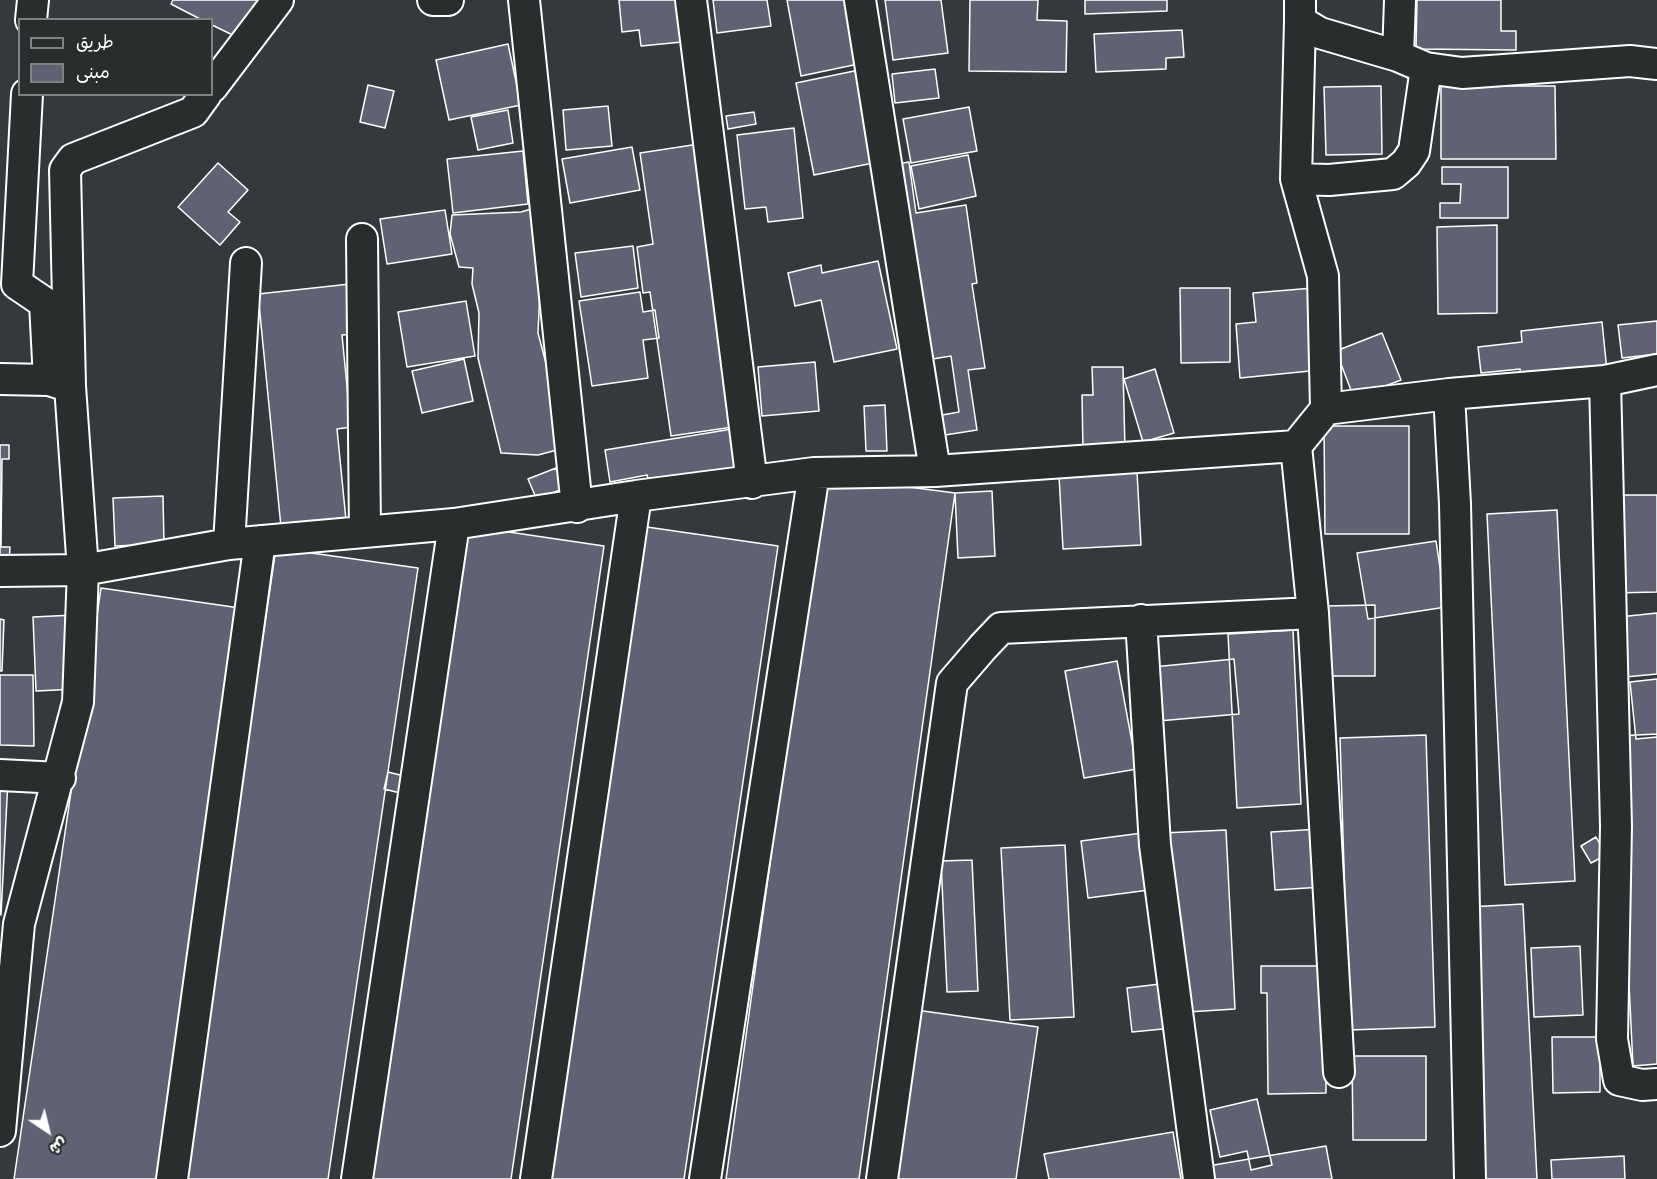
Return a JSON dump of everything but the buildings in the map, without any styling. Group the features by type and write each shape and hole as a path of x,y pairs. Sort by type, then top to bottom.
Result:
{"street":[{"path":"32,18 33,0"},
{"path":"213,86 278,0"},
{"path":"433,0 448,0"},
{"path":"524,0 576,507"},
{"path":"691,0 752,483"},
{"path":"860,0 935,471"},
{"path":"1398,56 1400,0"},
{"path":"1300,11 1320,33 1398,56 1426,69 1462,73 1630,61 1657,64"},
{"path":"1300,11 1296,179 1323,276 1326,409 1296,446 1313,613 1339,1071"},
{"path":"1296,179 1329,180 1393,174 1406,163 1414,151 1426,69"},
{"path":"0,1131 10,924 60,778 78,702 83,570 60,383 45,303 17,284 27,96"},
{"path":"60,383 65,170 73,159 193,112 205,96"},
{"path":"362,239 365,532"},
{"path":"230,544 246,263"},
{"path":"1326,409 1449,394 1605,381 1657,370"},
{"path":"0,379 60,383"},
{"path":"1605,381 1616,826 1612,1039 1619,1080 1642,1085 1657,1084"},
{"path":"1449,394 1455,504 1470,1179"},
{"path":"0,571 83,570 230,544 454,524 636,496 752,483 814,473 935,471 1296,446"},
{"path":"705,1179 814,473"},
{"path":"536,1179 636,496"},
{"path":"357,1179 454,524"},
{"path":"172,1179 261,542"},
{"path":"882,1179 952,682 1001,628 1313,613"},
{"path":"1141,620 1155,845 1199,1179"},
{"path":"0,775 60,778"}]}
